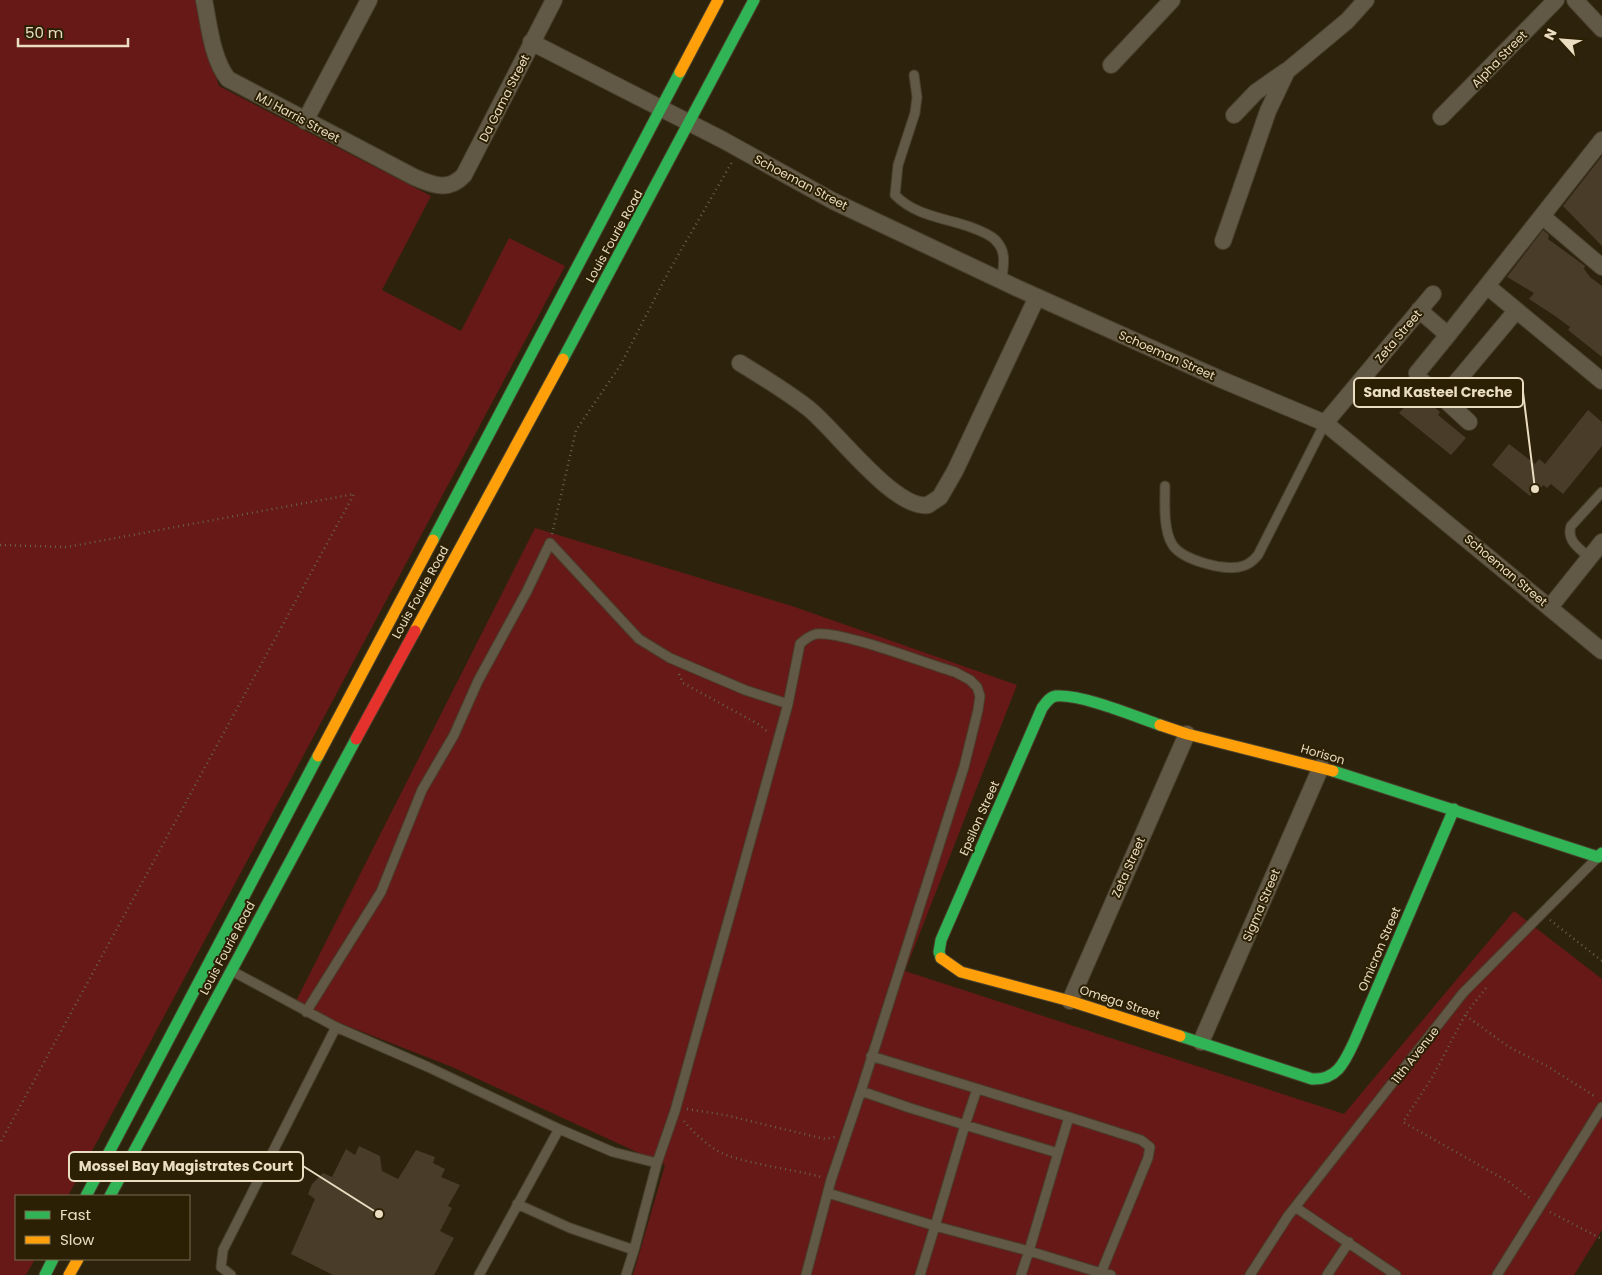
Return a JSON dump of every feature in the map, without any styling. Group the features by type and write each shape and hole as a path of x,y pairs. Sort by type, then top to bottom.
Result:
{"main road":[{"name":"Louis Fourie Road","path":"110,1195 221,965 660,108 718,0"},
{"name":"Louis Fourie Road","path":"87,1195 221,965 690,123 754,0"},
{"name":"Horison","path":"1042,708 1050,698 1067,696 1187,734 1321,767 1600,855"},
{"name":"Epsilon Street","path":"941,940 1042,708"},
{"name":"Omicron Street","path":"1312,1079 1322,1080 1330,1078 1342,1067 1454,809"},
{"name":"Omega Street","path":"941,940 938,951 945,965 961,972 1070,1001 1312,1079"},
{"path":"45,1275 52,1260"},
{"path":"69,1275 77,1260"}],"street":[{"name":"MJ Harris Street","path":"204,0 222,72 228,78 305,121 432,185 445,186"},
{"path":"305,121 369,0"},
{"name":"Da Gama Street","path":"445,186 459,181 464,175 554,0"},
{"path":"1111,65 1172,0"},
{"path":"1234,115 1256,92 1287,71 1347,21 1366,0"},
{"name":"Alpha Street","path":"1442,117 1556,0"},
{"path":"1579,1 1602,29"},
{"name":"Schoeman Street","path":"531,42 690,123 832,201 1037,297 1220,379 1325,423 1602,651"},
{"path":"1223,240 1268,111 1287,71"},
{"path":"1469,422 1418,378 1417,373 1542,216 1600,147"},
{"path":"1542,216 1602,267"},
{"path":"1487,286 1542,329 1602,381"},
{"name":"Zeta Street","path":"1325,423 1433,294"},
{"path":"740,362 809,409 888,486 908,500 928,505 940,497 955,471 1037,297"},
{"path":"1419,310 1448,335"},
{"path":"1443,398 1516,310"},
{"path":"1550,607 1602,542"},
{"name":"Zeta Street","path":"1070,1001 1187,734"},
{"name":"Sigma Street","path":"1201,1042 1321,767"}],"lane":[{"path":"914,76 917,96 915,113 898,165 894,194 900,200 932,217 990,236 999,244 1003,254 1002,281"},
{"path":"1165,486 1164,512 1172,544 1188,558 1220,567 1242,567 1253,562 1258,554 1325,423"},
{"path":"1590,558 1571,541 1569,531 1570,526 1602,492"},
{"path":"306,1012 381,892 422,790 454,735 478,681 527,592 550,543 640,639 670,658 745,690 788,704"},
{"path":"626,1275 657,1162 675,1111 788,704 800,644 806,638 817,634 841,636 955,672 970,680 977,687 980,696 964,767 846,1134 806,1275"},
{"name":"11th Avenue","path":"1250,1275 1295,1207 1463,993 1600,855"},
{"path":"221,965 336,1027 428,1067 559,1129 614,1152 657,1162"},
{"path":"226,1274 221,1260 223,1250 336,1027"},
{"path":"871,1056 1141,1140 1150,1147 1148,1158 1101,1274"},
{"path":"920,1275 965,1125 978,1089"},
{"path":"861,1090 910,1108 1058,1153"},
{"path":"1498,1275 1602,1107"},
{"path":"1021,1275 1069,1117"},
{"path":"479,1275 559,1129"},
{"path":"828,1193 935,1226 1029,1251 1101,1274 1111,1275"},
{"path":"517,1204 570,1228 634,1250"},
{"path":"1295,1207 1396,1275"},
{"path":"1327,1275 1349,1242"}],"path":[{"path":"550,543 576,430 620,366 669,271 739,150"},
{"path":"0,545 67,547 354,494 0,1143"},
{"path":"670,658 683,682 758,724 778,740"},
{"path":"1545,917 1555,922 1602,961"},
{"path":"1487,987 1465,1015 1434,1076 1403,1122 1509,1182 1540,1207 1602,1239"},
{"path":"1465,1015 1509,1047 1602,1099"},
{"path":"832,1180 717,1151 695,1134 675,1111 689,1108 825,1139 846,1134"}],"shaded area":[{"path":"0,0 198,0 209,56 219,86 431,196 382,290 461,331 509,238 565,266 69,1195 15,1195 15,1260 34,1260 26,1275 0,1275"},
{"path":"535,528 792,606 1017,685 905,971 1344,1114 1514,911 1602,979 1602,1230 1574,1275 633,1275 665,1165 452,1067 294,1005"}],"building":[{"path":"1602,156 1602,246 1563,206"},
{"path":"1543,230 1549,235 1548,239 1585,266 1584,269 1590,277 1602,286 1602,357 1568,330 1570,327 1529,299 1534,293 1507,277"},
{"path":"1415,396 1422,401 1424,398 1440,412 1438,415 1466,438 1451,455 1399,413"},
{"path":"1588,410 1602,422 1602,446 1563,494 1551,484 1547,488 1543,485 1538,492 1535,490 1530,496 1492,465 1509,444 1535,464 1539,459 1545,464"},
{"path":"359,1146 380,1156 382,1171 398,1179 416,1150 435,1157 433,1163 445,1169 441,1177 460,1185 448,1206 452,1208 440,1231 454,1238 434,1275 333,1275 291,1254 315,1199 308,1194 312,1184 323,1173 332,1177 346,1149 355,1155"}],"traffic: fast":[{"path":"563,359 754,0"},
{"path":"433,540 680,72"},
{"path":"941,958 939,952 941,940 1042,708 1048,700 1056,696 1080,698 1160,725"},
{"path":"111,1195 356,739"},
{"path":"87,1195 318,756"},
{"path":"1333,771 1598,857 1602,853"},
{"path":"1180,1036 1312,1079 1334,1073 1344,1062 1355,1040 1454,809"},
{"path":"45,1275 52,1260"}],"traffic: slow":[{"path":"680,72 718,0"},
{"path":"415,631 563,359"},
{"path":"318,756 433,540"},
{"path":"1160,725 1187,734 1333,771"},
{"path":"941,958 961,972 1070,1001 1180,1036"},
{"path":"69,1275 77,1260"}],"traffic: jam":[{"path":"356,739 415,631"}],"place":[{"name":"Sand Kasteel Creche","path":"1535,489"},
{"name":"Mossel Bay Magistrates Court","path":"379,1214"}]}
